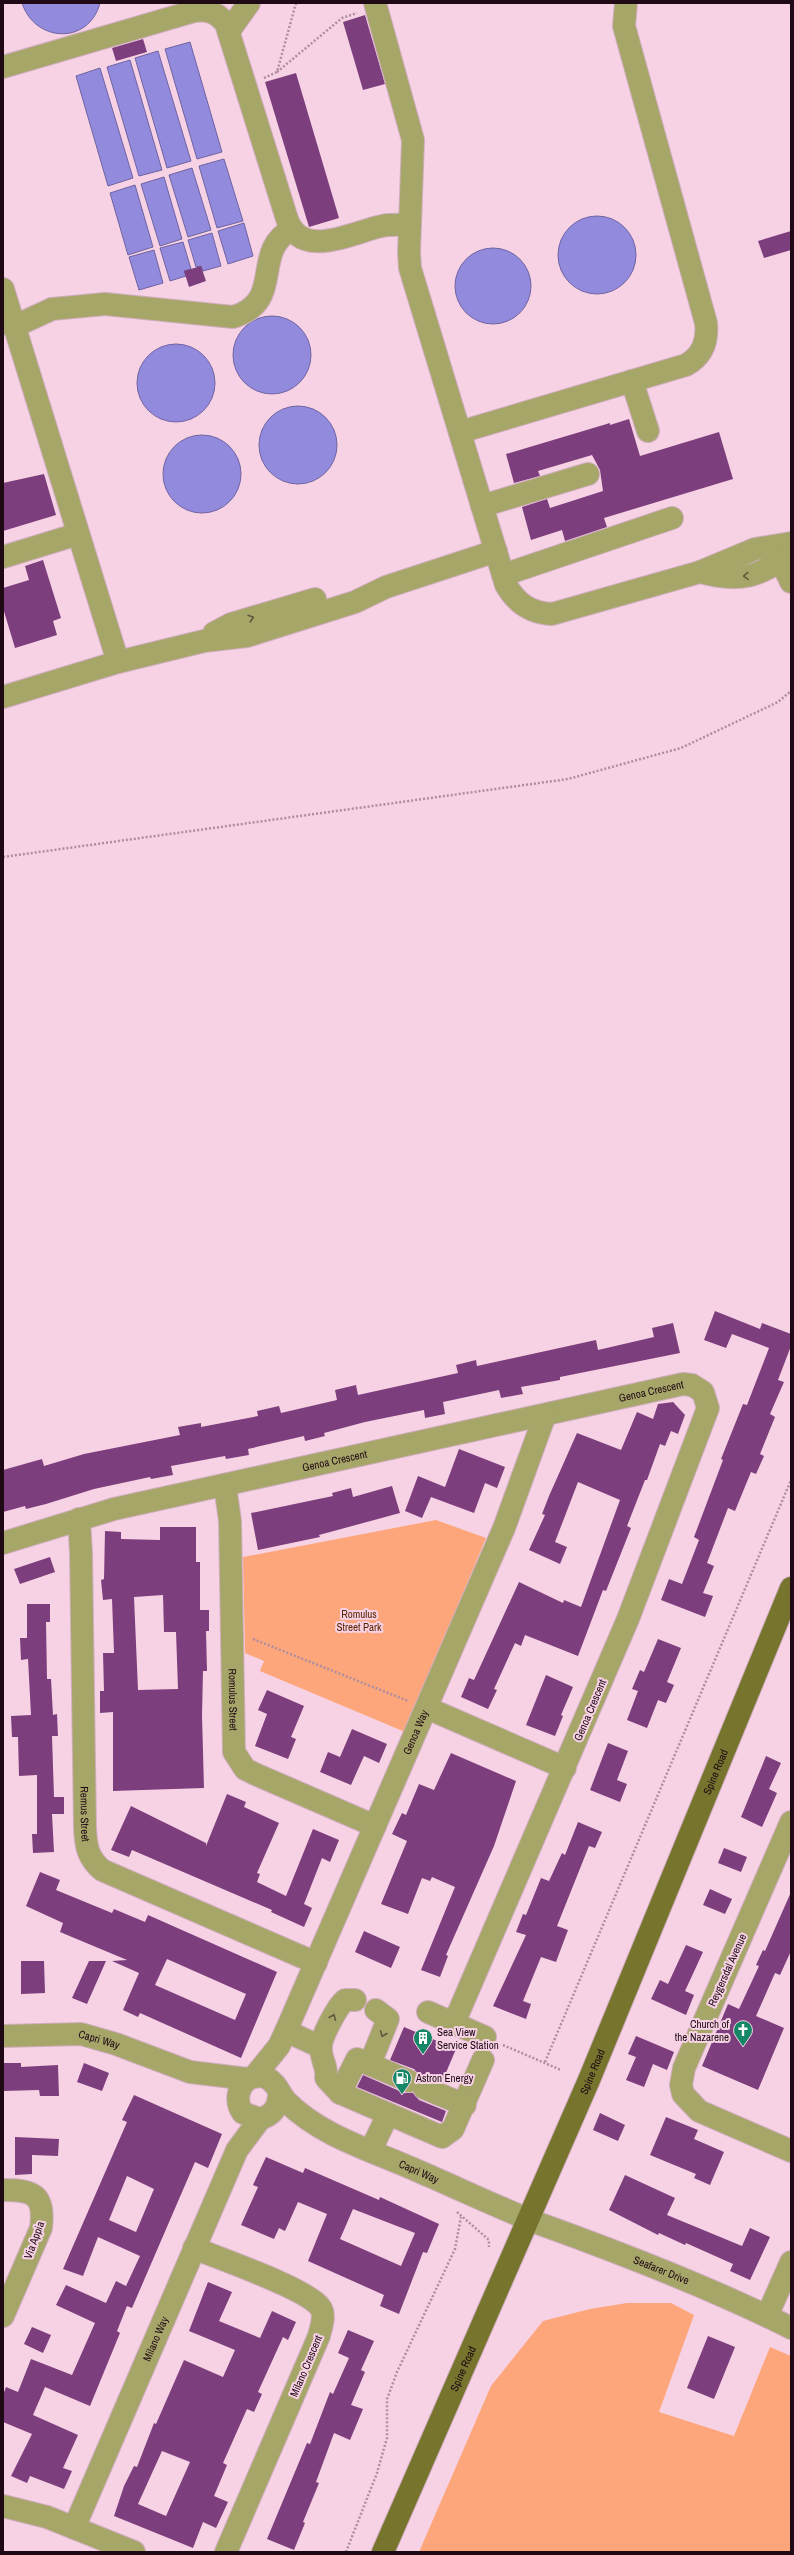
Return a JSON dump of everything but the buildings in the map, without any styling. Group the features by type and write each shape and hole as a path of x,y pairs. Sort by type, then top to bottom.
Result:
{"main road":[{"name":"Spine Road","path":"383,2552 592,2073 791,1588"}],"street":[{"path":"229,31 249,3"},
{"path":"375,5 413,140 410,268 506,585 518,602 534,611 552,614 700,572 716,576 751,576 763,573 788,553"},
{"path":"460,432 632,381 693,361 704,348 707,332 619,6"},
{"path":"3,67 191,12 216,8 229,31 292,230 301,238 316,243 384,225 410,225"},
{"path":"12,341 52,309 105,304 233,317 246,313 258,303 263,294 275,244 282,235 292,230"},
{"path":"3,289 12,341 78,534 118,662"},
{"path":"632,381 648,431"},
{"path":"482,506 588,474"},
{"path":"503,575 672,518"},
{"path":"3,557 78,534"},
{"path":"3,697 118,662 204,642 254,633 355,602 386,587 496,551"},
{"path":"788,553 791,582"},
{"name":"Genoa Crescent","path":"3,1543 78,1519 683,1384 692,1385 703,1392 708,1408 628,1618 565,1768 454,2023"},
{"name":"Genoa Way","path":"251,2078 282,2038 316,1964 504,1528 545,1415"},
{"name":"Romulus Street","path":"225,1485 230,1521 232,1735 234,1752 239,1761 255,1774 375,1826"},
{"name":"Remus Street","path":"78,1519 81,1553 85,1829 86,1848 92,1861 102,1870 316,1964"},
{"path":"427,1708 565,1768"},
{"name":"Reygersdal Avenue","path":"791,1822 684,2068 681,2085 683,2094 699,2111 791,2151"},
{"path":"355,2000 344,2000 338,2006 321,2047 327,2072 326,2078 340,2093 442,2137 453,2129 484,2060"},
{"path":"370,2064 388,2019 376,2010"},
{"path":"428,2012 484,2037"},
{"name":"Capri Way","path":"3,2036 81,2034 116,2044 190,2072 252,2114 310,2123 528,2218"},
{"path":"282,2038 321,2047"},
{"name":"Genoa Way","path":"277,2090 282,2038"},
{"path":"340,2093 355,2060 358,2059 465,2105"},
{"name":"Capri Way","path":"190,2072 251,2078"},
{"path":"251,2078 266,2078 277,2090 276,2108 252,2114 238,2092 251,2078"},
{"name":"Capri Way","path":"277,2090 310,2123"},
{"name":"Milano Way","path":"74,2528 252,2114"},
{"path":"371,2150 388,2114"},
{"name":"Via Appia","path":"3,2190 27,2191 39,2199 43,2212 41,2228 3,2316"},
{"name":"Seafarer Drive","path":"528,2218 767,2316 791,2328"},
{"name":"Milano Crescent","path":"194,2248 296,2290 316,2302 323,2316 319,2336 226,2552"},
{"path":"767,2316 791,2262"},
{"path":"3,2506 47,2517 134,2552"}],"path":[{"path":"277,72 296,3"},
{"path":"246,86 277,72 342,18 375,5"},
{"path":"3,857 568,779 681,748 778,702 791,691"},
{"path":"544,2062 791,1480"},
{"path":"231,1642 253,1639 427,1708"},
{"path":"484,2037 561,2070"},
{"path":"455,2209 461,2217 489,2240 489,2247"},
{"path":"346,2552 377,2473 387,2438 387,2400 397,2372 455,2249 461,2217"}],"green space":[{"name":"Romulus Street Park","path":"436,1520 486,1538 405,1732 260,1671 264,1661 245,1653 243,1557"},
{"path":"627,2303 671,2303 694,2315 659,2412 734,2436 770,2347 791,2356 791,2552 419,2552 491,2386 543,2321 590,2309"}],"shaded area":[{"path":"22,3 100,3 94,17 85,26 74,32 62,34 49,32 38,26 29,16"},
{"path":"190,42 222,152 197,159 165,49"},
{"path":"158,51 191,161 167,168 135,58"},
{"path":"130,60 162,170 139,176 107,67"},
{"path":"100,68 133,178 108,186 76,76"},
{"path":"224,159 243,221 217,228 199,166"},
{"path":"192,168 211,230 188,237 169,175"},
{"path":"164,177 182,239 160,246 141,184"},
{"path":"135,185 153,247 128,255 110,193"},
{"path":"597,216 612,219 624,228 633,240 636,255 633,270 624,282 612,291 597,294 582,291 570,282 561,270 558,255 561,240 570,228 582,219"},
{"path":"244,223 253,256 228,264 218,231"},
{"path":"212,233 221,266 203,271 201,266 196,267 188,240"},
{"path":"183,242 191,269 184,271 186,276 170,281 160,248"},
{"path":"493,248 508,251 520,259 528,271 531,286 528,301 520,313 508,321 493,324 478,321 466,313 458,301 455,286 458,271 466,259 478,251"},
{"path":"154,250 163,283 139,290 129,257"},
{"path":"264,316 280,316 294,322 305,333 311,347 311,363 305,377 294,388 280,394 264,394 250,388 239,377 233,363 233,347 239,333 250,322"},
{"path":"176,344 191,347 204,355 212,368 215,383 212,398 204,411 191,419 176,422 161,419 148,411 140,398 137,383 140,368 148,355 161,347"},
{"path":"290,406 306,406 320,412 331,423 337,437 337,453 331,467 320,478 306,484 290,484 276,478 265,467 259,453 259,437 265,423 276,412"},
{"path":"194,435 210,435 224,441 235,452 241,466 241,482 235,496 224,507 210,513 194,513 180,507 169,496 163,482 163,466 169,452 180,441"}],"place":[{"name":"Church of the Nazarene","path":"743,2047"},
{"name":"Sea View Service Station","path":"423,2055"},
{"name":"Astron Energy","path":"402,2095"}]}
